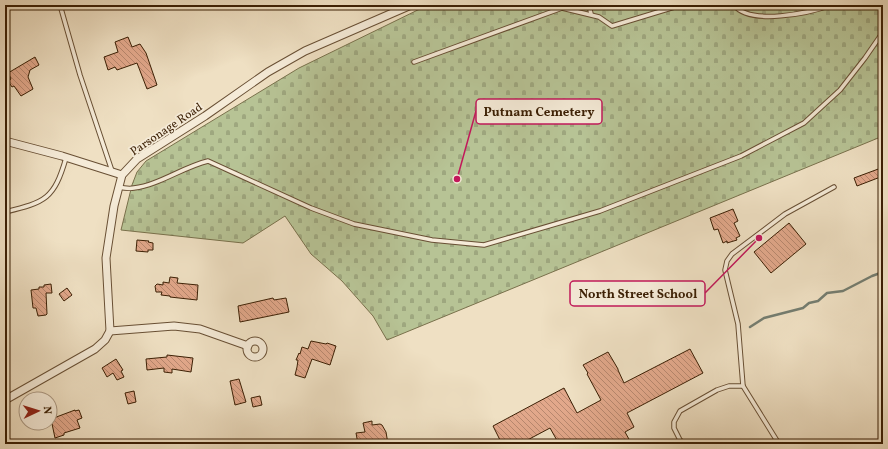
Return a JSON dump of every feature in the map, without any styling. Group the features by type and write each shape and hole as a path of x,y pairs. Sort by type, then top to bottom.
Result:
{"street":[{"name":"Parsonage Road","path":"110,330 106,258 118,187 122,175 137,159 206,116 268,72 305,51 396,8 411,5"},
{"path":"5,141 122,175"},
{"path":"5,400 95,348 105,340 110,330 174,326 200,330 248,346"}],"lane":[{"path":"60,5 80,75 112,172"},
{"path":"414,62 567,5"},
{"path":"589,5 591,14"},
{"path":"562,8 591,14 599,17 612,26 681,5"},
{"path":"734,5 743,12 772,17 795,15 831,5"},
{"path":"118,187 134,188 145,185 198,163 208,161 311,208 354,224 432,240 484,245 600,211 741,156 804,123 840,90 862,63 883,32"},
{"path":"5,212 40,201 52,192 60,178 66,158"},
{"path":"779,444 744,386 738,324 726,270 727,262 732,254 786,214 834,187"},
{"path":"685,444 680,440 674,428 674,422 680,411 717,390 729,386 744,386"}],"green space":[{"path":"428,5 883,5 883,136 387,340 373,316 342,281 311,254 285,216 243,243 121,230 132,185 137,172 146,161 299,68"}],"building":[{"path":"128,37 132,47 140,44 146,53 157,85 147,89 137,63 117,70 115,67 108,70 104,57 118,52 115,42"},
{"path":"35,57 39,65 30,70 28,77 33,89 21,96 14,86 12,87 8,81 11,79 8,73"},
{"path":"881,168 883,176 857,186 854,178"},
{"path":"733,209 738,221 734,223 740,236 736,238 737,240 723,243 718,229 714,230 710,218"},
{"path":"789,223 806,244 771,273 754,252"},
{"path":"137,240 149,241 148,242 153,243 153,250 148,250 148,252 136,251"},
{"path":"170,277 178,278 177,283 198,285 197,300 170,297 161,295 162,292 156,292 155,286 157,284 163,285 163,282 169,283"},
{"path":"51,284 52,293 46,293 47,314 38,316 36,308 33,308 31,290 39,289 39,287 44,287 44,285"},
{"path":"67,288 72,295 64,301 59,294"},
{"path":"273,298 274,300 286,298 289,312 240,322 238,306"},
{"path":"311,341 336,346 330,365 312,359 305,378 295,375 298,360 296,360 299,353 300,354 302,347 308,349"},
{"path":"690,349 703,373 627,413 634,427 625,432 630,441 621,444 559,444 550,428 520,444 502,444 493,426 564,388 577,413 601,400 583,365 608,352 624,383"},
{"path":"167,355 193,358 191,372 172,369 172,373 164,372 164,368 147,370 146,359 167,357"},
{"path":"116,359 123,370 121,371 124,377 117,380 113,373 107,377 102,368"},
{"path":"239,379 246,402 235,405 230,381"},
{"path":"134,391 136,402 128,404 125,393"},
{"path":"260,396 262,405 253,407 251,398"},
{"path":"79,410 82,418 77,420 80,428 64,433 64,435 55,438 54,431 58,431 58,416"},
{"path":"372,421 372,425 382,425 386,432 388,444 358,444 356,433 365,432 363,423"}],"waterway":[{"path":"750,327 764,318 803,308 809,303 818,301 827,293 843,291 883,272"}],"place":[{"name":"Putnam Cemetery","path":"457,179"},
{"name":"North Street School","path":"759,238"}]}
